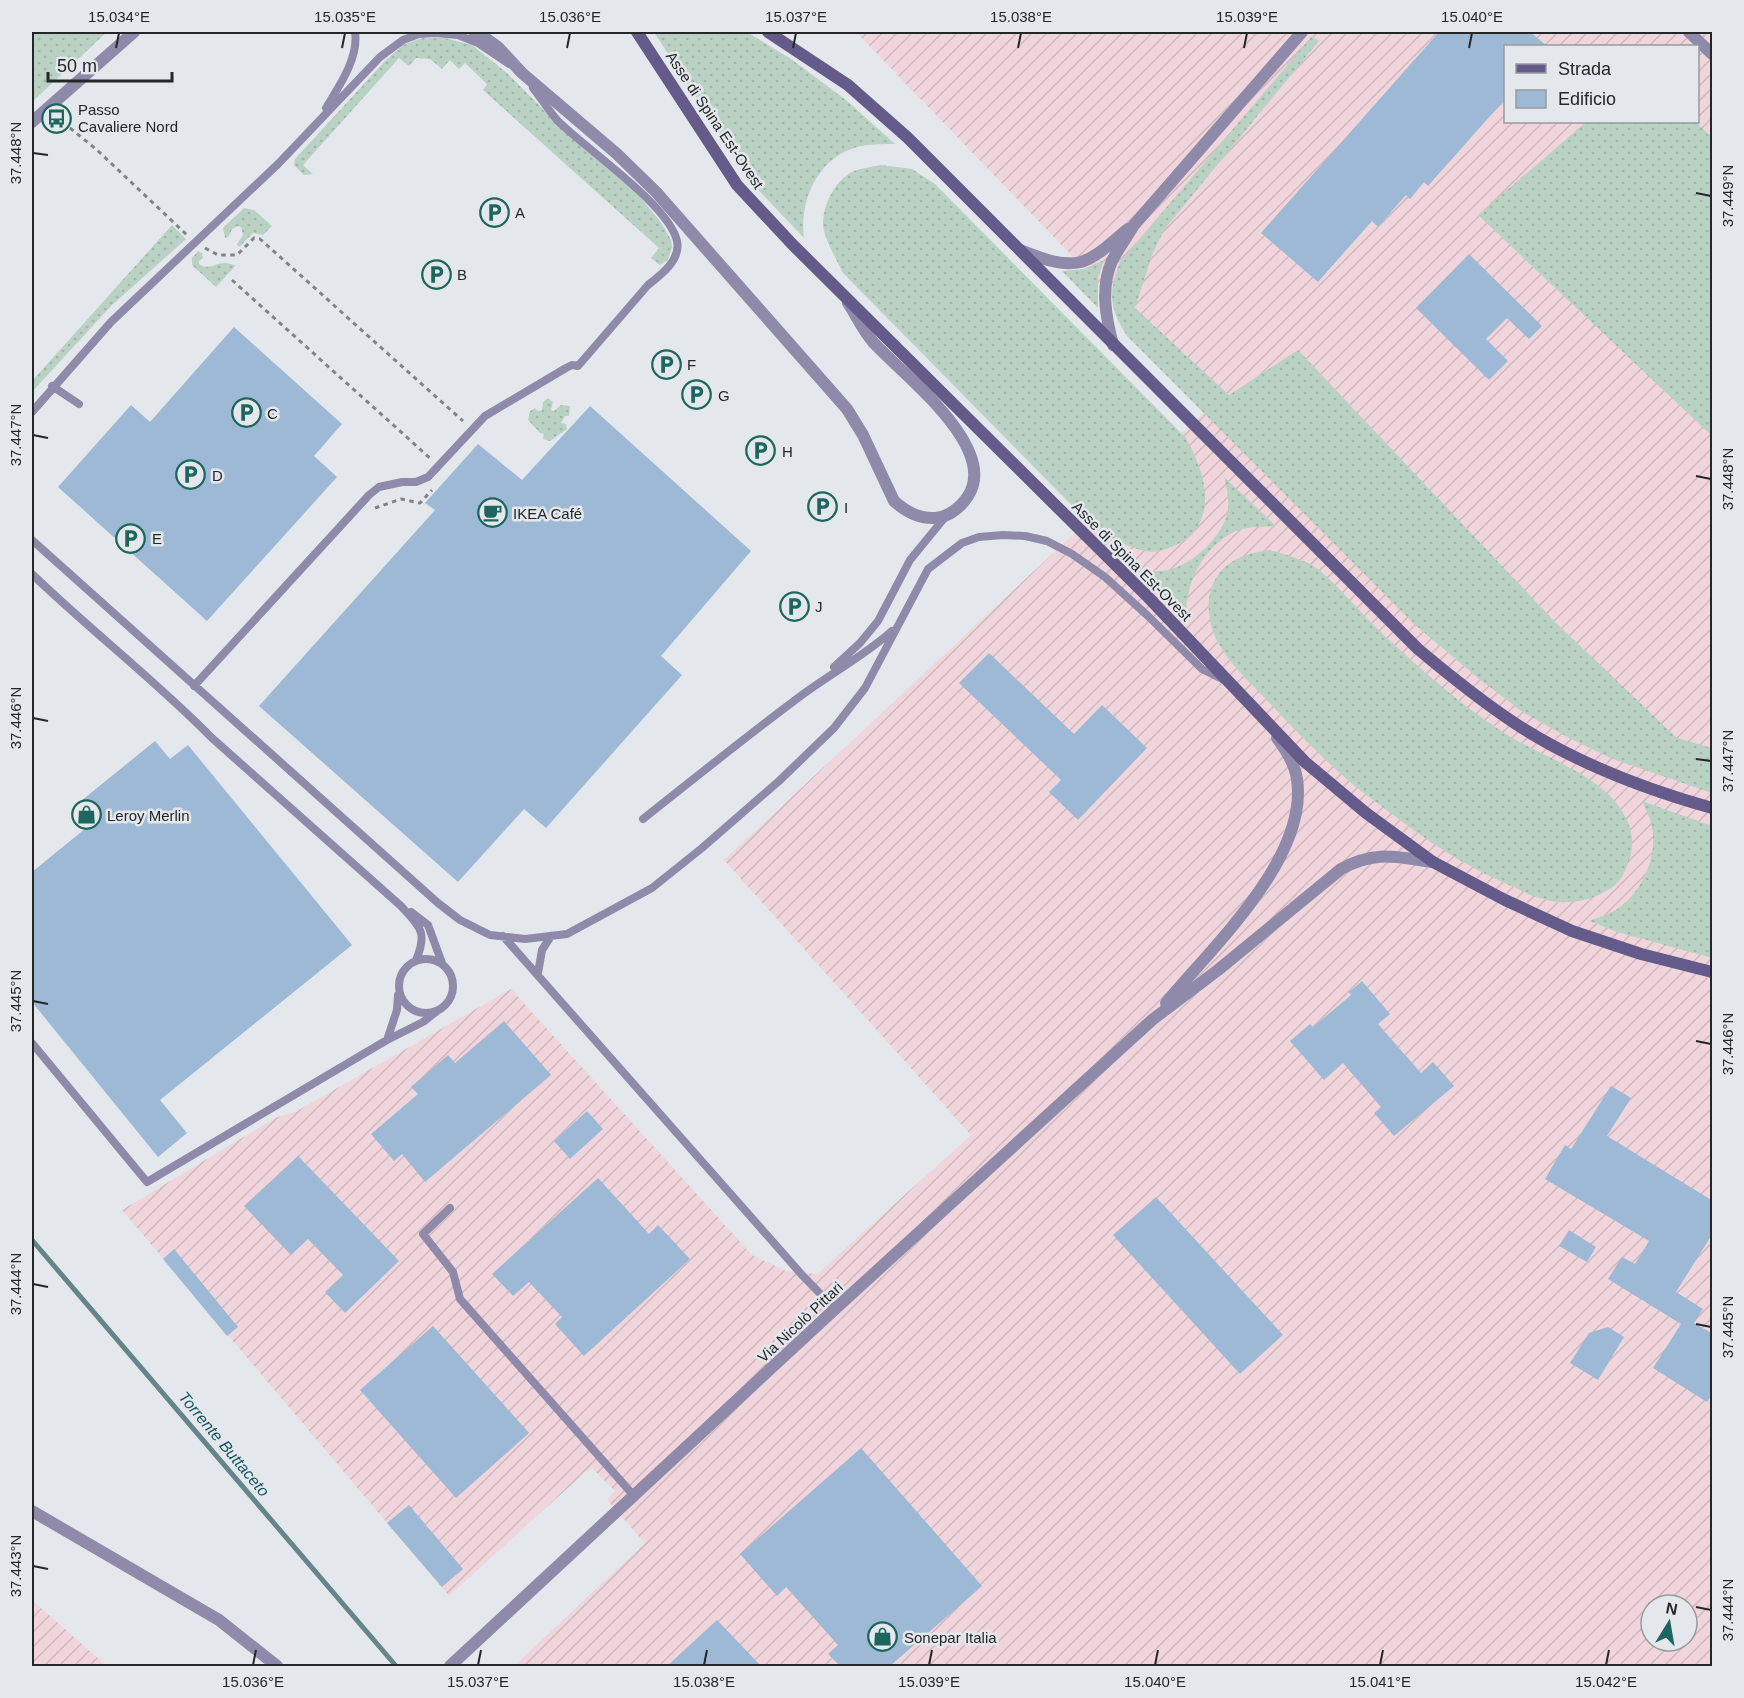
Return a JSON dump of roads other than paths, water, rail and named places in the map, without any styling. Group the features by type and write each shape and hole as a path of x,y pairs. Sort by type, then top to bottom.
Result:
{"main road":[{"name":"Asse di Spina Est-Ovest","path":"637,32 738,185 793,245 1148,597 1305,762 1366,813 1433,862 1505,900 1572,931 1641,954 1713,972"},
{"path":"768,32 848,85 908,138 1016,249 1418,649 1516,724 1564,752 1617,776 1671,796 1713,808"}],"street":[{"path":"32,122 134,32"},
{"path":"474,32 498,47 522,73 617,154 656,192 847,409 894,501 915,515 933,519 946,516 958,508 971,491 975,476 974,464 964,441 952,422 872,340 843,294"},
{"path":"1113,345 1107,320 1105,294 1107,275 1112,261 1134,225 1302,32"},
{"path":"1689,32 1713,54"},
{"path":"1016,249 1049,261 1081,261 1095,254 1134,225"},
{"path":"1152,1020 1251,906 1270,877 1295,818 1298,797 1297,778 1284,749 1260,716"},
{"path":"1152,1020 1218,970 1341,869 1356,860 1382,855 1433,862"},
{"name":"Via Nicolò Pittari","path":"450,1666 635,1497 835,1309 1152,1020"},
{"path":"32,1511 219,1620 277,1666"}],"lane":[{"path":"320,119 345,75 355,48 355,32"},
{"path":"32,411 111,322 278,164 380,57 403,40 419,34 458,35 478,43 522,73 557,120 654,206 670,227 677,249 672,262 658,278 648,285 578,366 572,365 566,368 490,412 471,429 428,477 416,482 402,482 379,487 369,495 194,686"},
{"path":"52,386 79,404"},
{"path":"817,684 860,643 878,621 910,560 946,516"},
{"path":"32,540 438,903 460,920 490,934 525,939 567,934 652,888 779,781 834,728 859,696 928,569 962,543 979,537 1025,536 1047,541 1072,554 1105,577 1202,669 1229,682"},
{"path":"32,574 70,611 188,713 212,738 401,906 419,926 422,934 422,943 416,960"},
{"path":"643,819 753,731 897,627"},
{"path":"401,906 428,925 442,964"},
{"path":"503,936 803,1276 835,1309"},
{"path":"538,973 542,951 551,936"},
{"path":"32,1043 147,1182 423,1022 445,1006 453,989 448,970 442,964 429,958 416,960 407,965 401,973 398,982 402,1000 409,1008 418,1012 436,1011"},
{"path":"387,1041 397,1010 399,991"},
{"path":"450,1208 423,1234 453,1272 460,1299 635,1497"}],"waterway":[{"name":"Torrente Buttaceto","path":"32,1240 396,1666"}],"place":[{"name":"Passo Cavaliere Nord","path":"57,118"},
{"name":"A","path":"494,212"},
{"name":"B","path":"436,274"},
{"name":"F","path":"666,364"},
{"name":"G","path":"697,395"},
{"name":"C","path":"246,413"},
{"name":"H","path":"761,451"},
{"name":"D","path":"191,475"},
{"name":"I","path":"823,507"},
{"name":"IKEA Café","path":"492,513"},
{"name":"E","path":"131,538"},
{"name":"J","path":"794,606"},
{"name":"Leroy Merlin","path":"86,815"},
{"name":"Sonepar Italia","path":"883,1637"}]}
